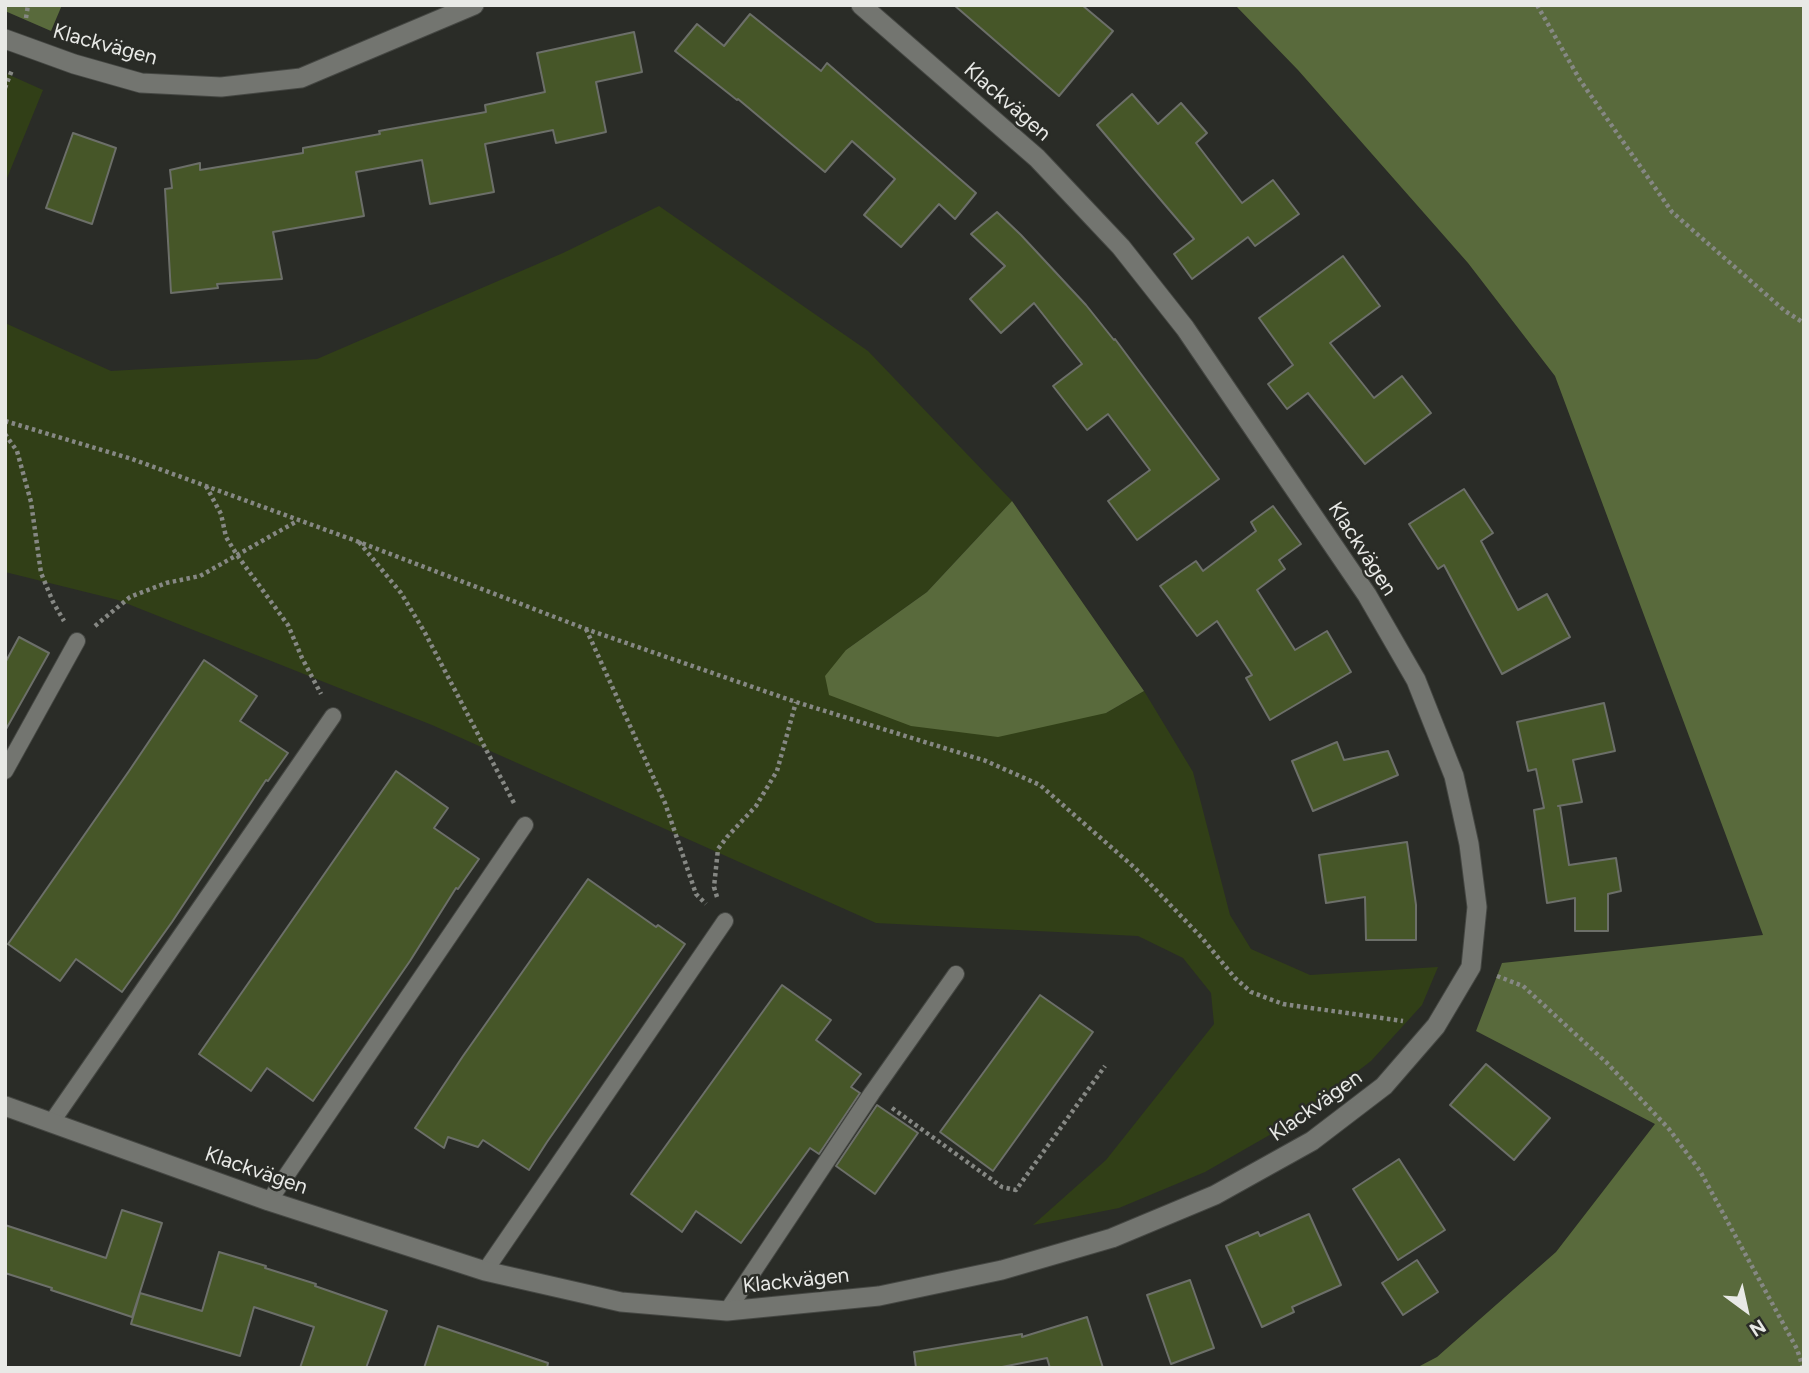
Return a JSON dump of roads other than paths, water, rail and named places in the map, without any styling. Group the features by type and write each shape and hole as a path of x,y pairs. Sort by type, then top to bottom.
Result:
{"street":[{"name":"Klackvägen","path":"5,39 74,64 141,83 221,87 301,78 474,5"},
{"name":"Klackvägen","path":"5,1106 269,1200 485,1271 621,1303 727,1311 879,1296 1002,1270 1112,1238 1214,1195 1312,1141 1384,1086 1436,1026 1471,967 1477,907 1469,844 1454,776 1416,680 1367,595 1185,328 1121,247 1037,158 861,5"}],"lane":[{"path":"5,771 76,641"},
{"path":"51,1123 332,716"},
{"path":"269,1200 525,825"},
{"path":"485,1271 725,921"},
{"path":"727,1311 872,1093 956,974"}]}
